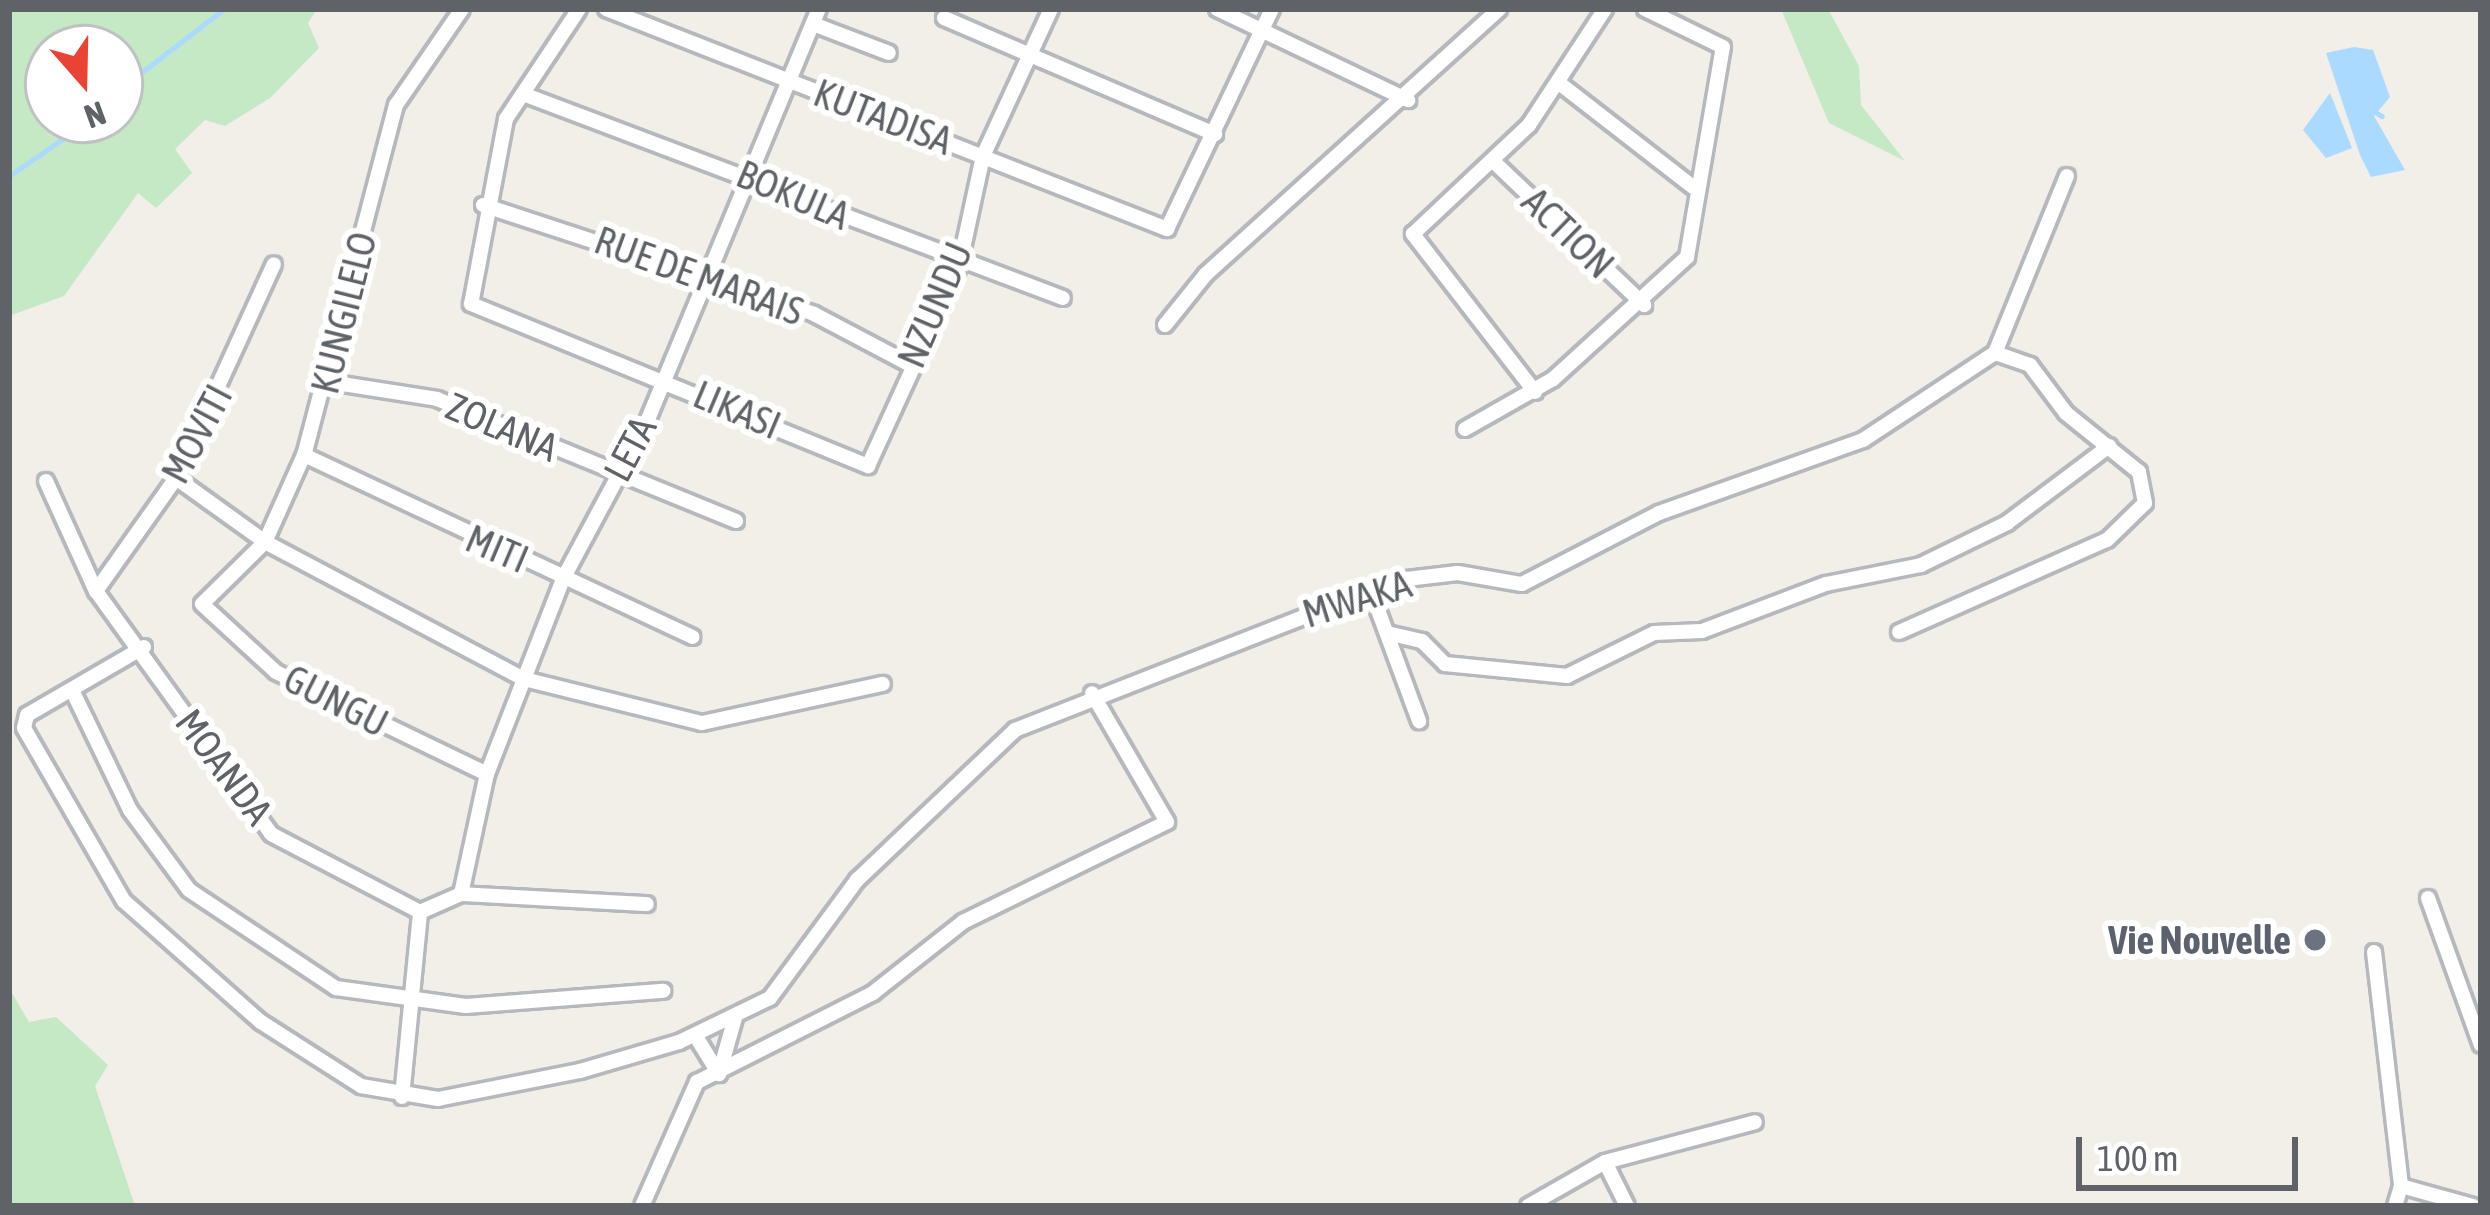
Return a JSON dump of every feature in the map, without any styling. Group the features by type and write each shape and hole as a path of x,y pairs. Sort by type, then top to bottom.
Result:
{"street":[{"name":"KUNGILELO","path":"202,604 265,542 304,455 329,382 396,105 462,9"},
{"path":"483,205 523,94 579,9"},
{"name":"KUTADISA","path":"606,9 1159,228 1186,203 1215,134"},
{"name":"NZUNDU","path":"868,466 907,363 959,267 983,156 1052,9"},
{"path":"1217,9 1408,100"},
{"path":"944,18 1032,48 1215,134 1272,9"},
{"path":"1535,392 1413,234 1493,161 1559,83 1605,9"},
{"path":"1465,429 1535,392 1644,305 1688,257 1693,187 1723,47 1645,9"},
{"path":"1165,325 1206,274 1408,100 1492,11"},
{"path":"816,16 889,53"},
{"name":"LETA","path":"461,894 487,774 564,577 664,380 702,279 816,16"},
{"path":"1559,83 1693,187"},
{"name":"BOKULA","path":"523,94 748,174 959,267 1063,298"},
{"name":"ACTION","path":"1493,161 1644,305"},
{"path":"1899,632 2126,528 2147,494 2109,446 2030,365 1995,353 2068,176"},
{"name":"RUE DE MARAIS","path":"483,205 814,314 907,363"},
{"name":"LIKASI","path":"483,205 472,306 868,466"},
{"name":"MOVITI","path":"96,591 176,478 274,264"},
{"name":"MWAKA","path":"753,1004 784,986 856,880 1015,730 1092,693 1371,591 1458,573 1522,584 1659,514 1813,466 1995,353"},
{"name":"ZOLANA","path":"329,382 437,399 615,476 736,520"},
{"path":"1387,633 1422,641 1445,664 1567,676 1654,633 1702,631 1826,584 1921,565 2007,524 2109,446"},
{"name":"MITI","path":"304,455 692,637"},
{"path":"176,478 265,542 524,679 702,723 883,684"},
{"name":"MOANDA","path":"46,482 96,591 144,647 271,834 421,912"},
{"path":"1371,591 1419,722"},
{"name":"GUNGU","path":"202,604 276,672 487,774"},
{"path":"144,647 27,715 24,728 112,889 261,1022 344,1078 402,1097 580,1071 695,1035 753,1004"},
{"path":"72,690 145,834 216,916 336,988 466,1006 663,991"},
{"path":"642,1206 681,1107 697,1082 873,993 963,922 1167,822 1092,693"},
{"path":"402,1097 421,912 461,894 647,904"},
{"path":"2428,898 2481,1045"},
{"path":"2374,952 2401,1186 2395,1206"},
{"path":"719,1074 725,1026 753,1004"},
{"path":"695,1035 719,1074"},
{"path":"1528,1206 1605,1162 1755,1123"},
{"path":"1605,1162 1627,1206"},
{"path":"2401,1186 2473,1206"}],"green space":[{"path":"9,9 317,9 308,23 319,48 270,98 225,126 205,120 175,149 192,173 156,208 138,193 64,296 9,316"},
{"path":"1781,9 1828,9 1859,66 1861,105 1905,161 1829,123"},
{"path":"9,988 29,1022 56,1017 108,1065 95,1086 135,1206 9,1206"}],"water":[{"path":"2354,47 2373,50 2390,97 2374,116 2405,170 2371,177 2360,155 2326,53"},
{"path":"2330,93 2352,148 2326,158 2303,130"}],"waterway":[{"path":"144,71 224,9"},
{"path":"2375,112 2382,116"},
{"path":"9,176 55,144"}],"place":[{"name":"Vie Nouvelle","path":"2315,940"}]}
